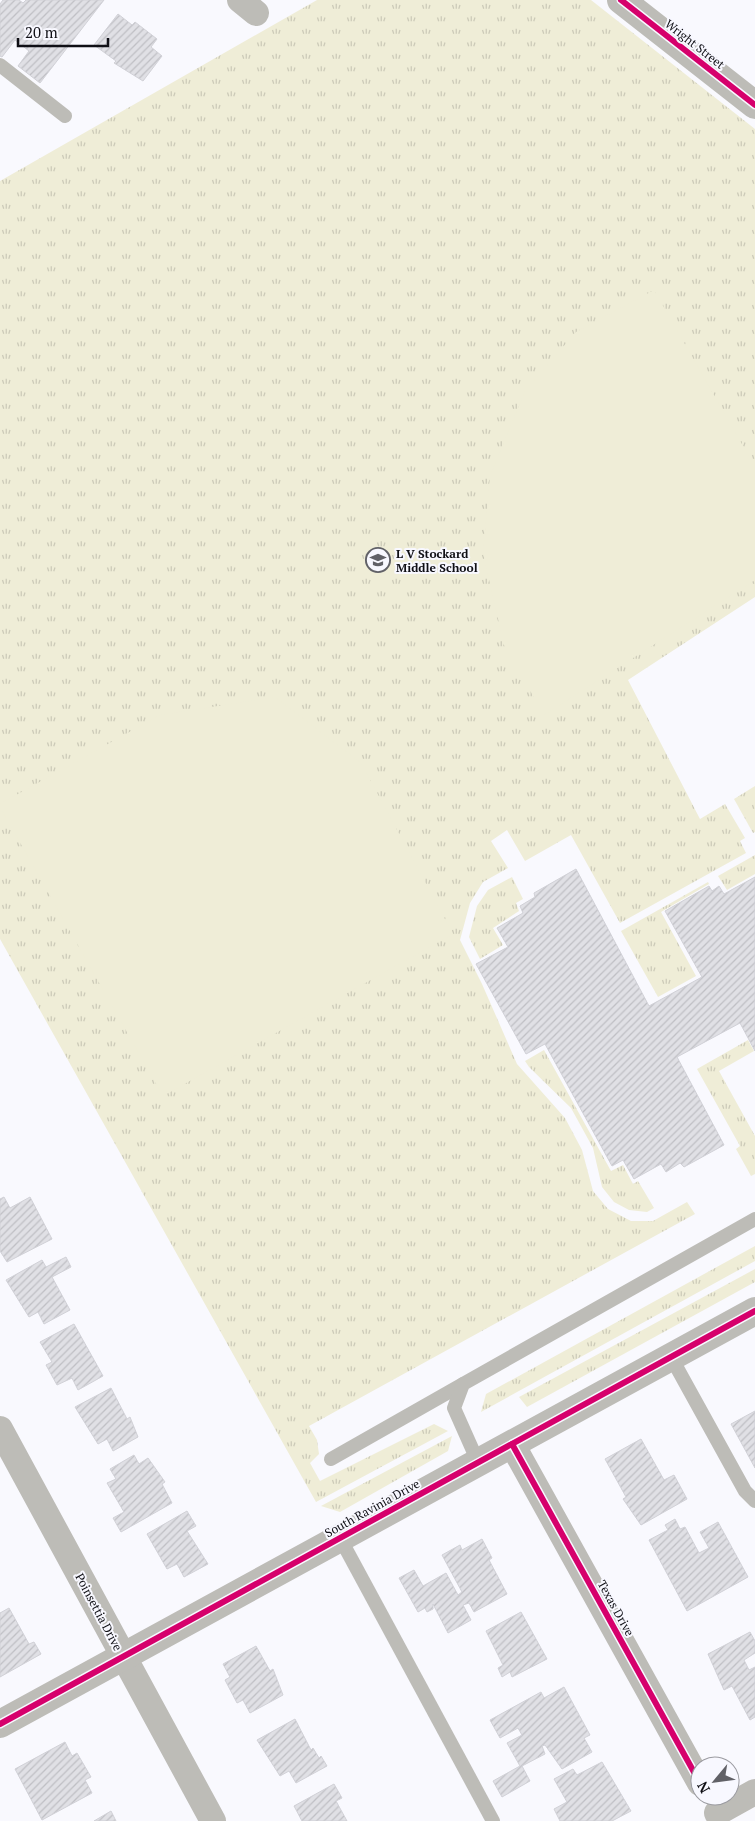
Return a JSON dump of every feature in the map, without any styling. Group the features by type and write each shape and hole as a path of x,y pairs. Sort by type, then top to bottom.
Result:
{"street":[{"name":"Wright Street","path":"621,0 755,105"},
{"name":"South Ravinia Drive","path":"0,1724 755,1311"},
{"name":"Poinsettia Drive","path":"0,1429 213,1821"},
{"name":"Texas Drive","path":"512,1444 690,1765"},
{"path":"715,1810 755,1792"}],"lane":[{"path":"0,65 65,116"},
{"path":"331,1459 755,1219"},
{"path":"671,1357 745,1491 755,1501"},
{"path":"463,1384 454,1408 478,1462"},
{"path":"340,1538 493,1821"}],"green space":[{"name":"L V Stockard Middle School","path":"317,0 591,0 755,129 755,597 628,680 700,819 725,804 745,838 740,841 746,853 620,923 571,835 525,861 507,830 491,841 508,868 483,882 470,903 460,940 482,984 517,1064 565,1118 582,1150 593,1191 608,1209 631,1221 653,1221 687,1202 695,1214 309,1426 317,1440 319,1454 310,1463 320,1481 434,1424 448,1431 316,1502 0,939 0,181"},
{"path":"654,290 755,467 755,580 544,715 504,645 483,553 490,476 525,391 576,332"},
{"path":"275,697 361,763 453,934 163,1096 0,804 160,715"},
{"path":"755,786 755,832 753,833 734,799"},
{"path":"755,855 755,874 727,890 718,876"},
{"path":"512,877 523,899 516,903 519,911 493,928 503,945 480,959 469,937 477,906 488,890"},
{"path":"708,882 709,884 661,912 696,976 658,997 621,931"},
{"path":"748,1040 754,1051 719,1071 755,1136 755,1174 751,1176 736,1149 740,1146 697,1069"},
{"path":"544,1050 611,1171 623,1165 633,1184 638,1181 654,1208 647,1212 629,1210 614,1202 602,1187 593,1148 571,1108 525,1061"},
{"path":"755,1246 755,1261 481,1412 486,1394"},
{"path":"755,1269 755,1282 527,1407 519,1397"},
{"path":"452,1436 448,1451 340,1512 321,1506"}],"building":[{"path":"3,0 19,0 23,3 26,0 104,0 40,83 18,66 29,51 15,40 2,57 0,56 0,4"},
{"path":"118,14 132,25 135,22 157,39 151,47 162,56 143,81 114,63 116,61 94,45"},
{"path":"576,869 649,1006 702,977 665,911 709,886 712,891 719,886 724,894 755,877 755,1051 740,1023 677,1057 724,1145 684,1167 680,1163 666,1172 661,1164 634,1179 623,1160 612,1166 545,1044 526,1054 476,964 508,947 497,928 523,913 520,906 535,897 534,893"},
{"path":"4,1197 10,1208 30,1197 52,1239 7,1262 0,1251 0,1199"},
{"path":"66,1257 71,1267 52,1277 70,1310 44,1324 38,1312 29,1317 6,1280 42,1260 46,1267"},
{"path":"74,1324 103,1376 78,1390 72,1378 57,1385 46,1365 52,1362 40,1342"},
{"path":"111,1388 127,1419 130,1417 138,1437 113,1451 107,1439 98,1444 75,1407"},
{"path":"755,1411 755,1468 731,1424"},
{"path":"641,1439 664,1480 674,1475 687,1499 641,1525 623,1499 626,1497 605,1459"},
{"path":"134,1455 139,1464 148,1458 165,1482 162,1484 172,1503 121,1532 113,1518 124,1512 107,1483 116,1479 110,1469"},
{"path":"187,1511 196,1526 187,1531 208,1564 184,1577 177,1564 167,1569 147,1534"},
{"path":"675,1519 680,1529 685,1527 699,1553 709,1548 700,1532 718,1522 748,1577 687,1611 649,1540 668,1530 665,1525"},
{"path":"482,1539 492,1558 489,1560 507,1594 474,1612 469,1603 463,1605 471,1620 448,1633 433,1604 433,1609 427,1612 425,1608 418,1612 399,1578 414,1570 423,1586 446,1573 458,1595 462,1592 442,1555 460,1545 462,1550"},
{"path":"9,1608 29,1644 34,1642 41,1654 0,1677 0,1613"},
{"path":"521,1612 547,1659 512,1677 510,1672 502,1677 498,1668 503,1665 486,1631"},
{"path":"750,1632 755,1641 755,1653 744,1660 749,1670 755,1667 755,1717 750,1720 732,1686 724,1690 708,1654"},
{"path":"256,1646 270,1671 273,1669 283,1695 250,1713 243,1700 237,1703 225,1680 230,1677 223,1664"},
{"path":"564,1687 590,1735 584,1738 592,1752 562,1769 545,1745 542,1746 545,1754 522,1766 530,1781 502,1797 493,1781 520,1766 507,1743 522,1735 518,1728 500,1738 490,1720 541,1692 544,1698"},
{"path":"295,1719 311,1750 313,1748 319,1758 321,1756 327,1766 296,1783 289,1771 280,1776 257,1740"},
{"path":"65,1742 72,1756 77,1753 91,1777 85,1780 92,1793 42,1820 15,1769"},
{"path":"602,1762 631,1811 612,1821 560,1821 554,1809 567,1802 554,1779 573,1769 577,1775"},
{"path":"334,1784 342,1798 336,1801 347,1821 302,1821 294,1806"},
{"path":"111,1811 116,1821 94,1821"}],"cycle path":[{"path":"621,0 755,105"},
{"path":"0,1724 755,1311"},
{"path":"512,1444 690,1765"}],"place":[{"name":"L V Stockard Middle School","path":"378,560"}]}
